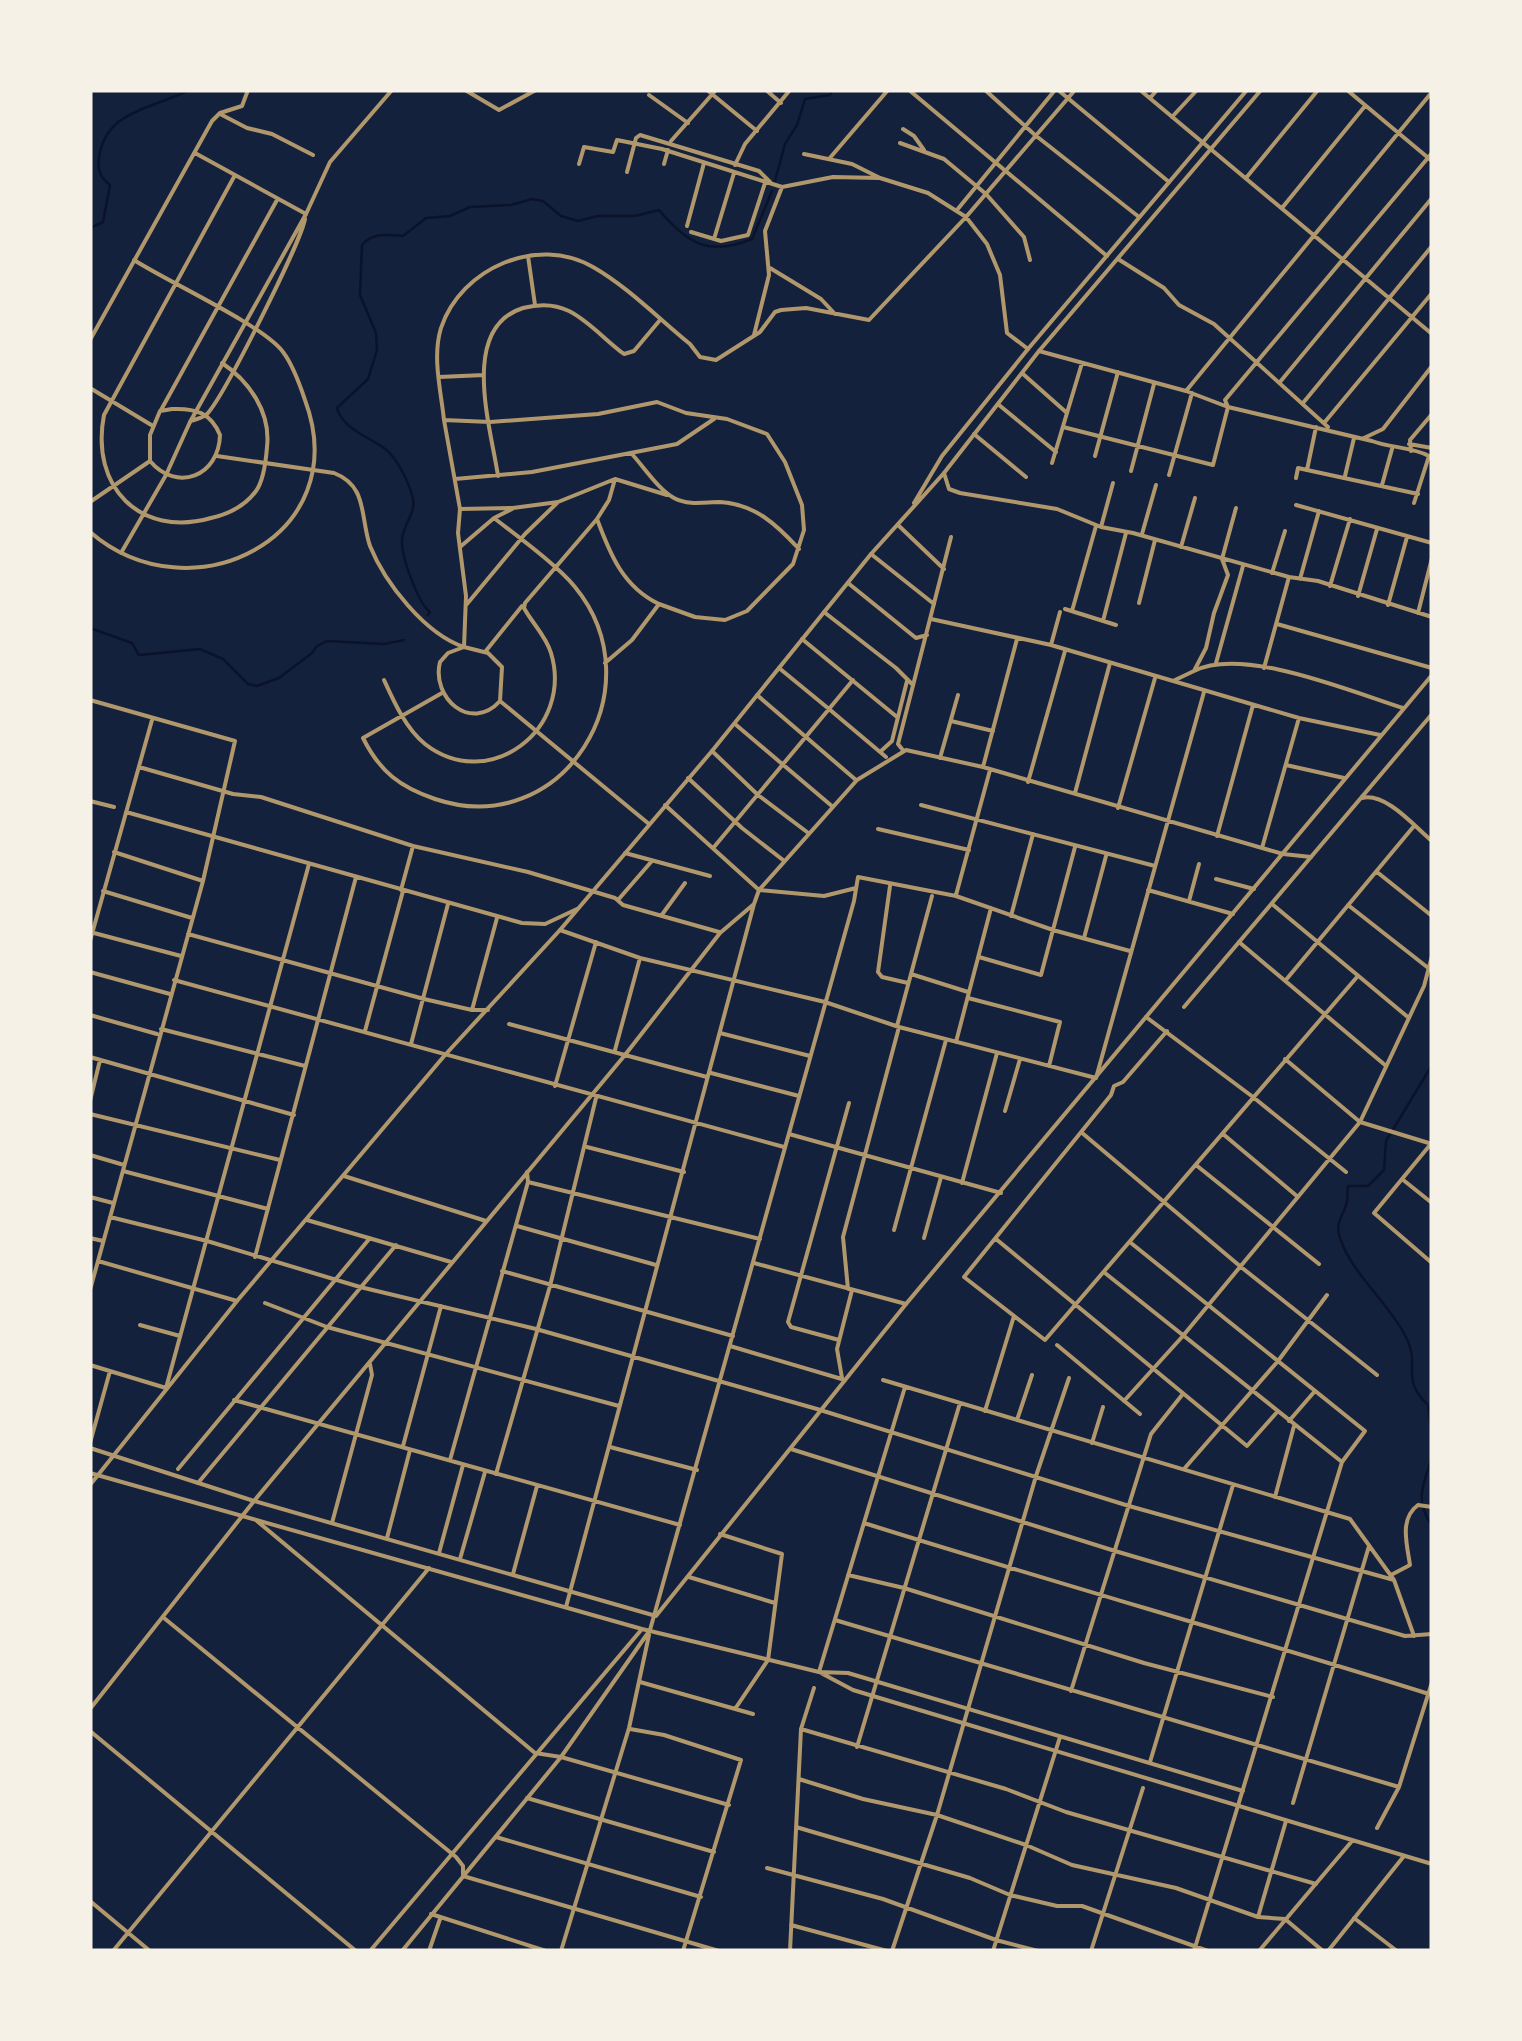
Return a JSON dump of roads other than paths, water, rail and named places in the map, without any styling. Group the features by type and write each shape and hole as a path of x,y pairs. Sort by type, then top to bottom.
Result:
{"street":[{"path":"90,340 212,121 220,113 242,106 248,90"},
{"path":"466,90 499,110 536,90"},
{"path":"766,90 781,102"},
{"path":"735,165 756,131 790,90"},
{"path":"828,160 888,90"},
{"path":"909,90 1107,256"},
{"path":"985,90 1139,217"},
{"path":"957,210 1057,90 1169,182"},
{"path":"464,647 466,596 460,509 444,420 439,339 455,300 470,283 497,264 528,256 568,258 594,267 706,359 716,360 754,335 781,310 806,308 869,320 966,217 1075,90"},
{"path":"1140,90 1432,334"},
{"path":"1150,98 1156,90"},
{"path":"1172,117 1196,90"},
{"path":"909,512 942,456 1028,348 1248,90"},
{"path":"90,1486 237,1301 445,1055 560,930 712,751 871,554 944,473 1039,352 1261,90"},
{"path":"1246,178 1318,90"},
{"path":"1063,427 1213,465 1228,406 1225,400 1431,157 1347,90"},
{"path":"121,553 306,214 330,162 390,91"},
{"path":"664,164 670,143 712,91 756,131"},
{"path":"1170,475 1189,392 1312,234 1432,92"},
{"path":"649,94 688,123"},
{"path":"1282,208 1365,106"},
{"path":"220,113 313,155"},
{"path":"903,129 924,150"},
{"path":"627,172 640,135 759,171 772,185"},
{"path":"579,164 584,148 613,152 616,140 668,150 782,187 833,177 880,178"},
{"path":"900,144 948,162 986,194 1024,237 1030,260"},
{"path":"195,152 306,214"},
{"path":"804,154 852,164 880,178 928,192 966,217 987,244 1000,276 1007,333 1028,348"},
{"path":"687,226 704,163"},
{"path":"714,239 734,172"},
{"path":"222,363 256,396 264,416 268,436 258,488 233,511 194,523 176,524 143,514 121,498 113,486 101,443 104,415 235,175"},
{"path":"691,232 732,240 748,235 765,183"},
{"path":"754,335 770,268 765,231 782,187"},
{"path":"1280,382 1432,198"},
{"path":"150,460 152,426 276,200"},
{"path":"190,422 206,414 232,370 297,244 306,214"},
{"path":"1303,403 1432,246"},
{"path":"528,256 535,306"},
{"path":"1118,259 1164,288 1179,305 1214,324 1332,431"},
{"path":"90,532 136,560 210,566 237,560 270,542 285,526 313,472 317,439 301,388 282,350 254,329 134,260"},
{"path":"770,268 821,299 835,314"},
{"path":"1324,423 1432,294"},
{"path":"498,476 485,376 486,347 496,326 513,312 535,306 571,312 624,354 634,351 660,320"},
{"path":"1039,352 1392,449 1432,448"},
{"path":"1052,463 1082,363"},
{"path":"1356,438 1383,429 1432,366"},
{"path":"1095,456 1118,372"},
{"path":"1023,374 1067,413"},
{"path":"439,376 485,376"},
{"path":"1131,471 1154,382"},
{"path":"90,388 152,426"},
{"path":"444,420 490,422 598,414 657,402 758,430 773,439 802,505 804,530 794,564 739,615 725,620 706,619 659,604 635,588 620,572 597,519"},
{"path":"999,404 1056,452"},
{"path":"150,460 166,475 183,479 196,476 217,456 220,435 206,414 196,410 160,411"},
{"path":"1410,448 1410,440 1432,414"},
{"path":"455,479 532,472 677,444 716,418"},
{"path":"1306,470 1316,426"},
{"path":"974,434 1026,477"},
{"path":"1345,476 1356,438"},
{"path":"1410,448 1429,456 1414,503"},
{"path":"1382,485 1392,449"},
{"path":"631,453 671,496"},
{"path":"217,456 334,473 350,481 362,502 371,547 394,590 436,630 464,647 486,652 502,667 500,700 486,712 454,708 442,693 440,662 448,653 464,647"},
{"path":"90,502 150,460"},
{"path":"1296,478 1298,468 1418,494"},
{"path":"944,473 949,489 1057,509 1098,526 1330,586 1432,617"},
{"path":"460,509 558,502 615,479 690,503 720,502 748,508 768,518 799,549"},
{"path":"486,652 597,519 609,500 615,479"},
{"path":"1072,611 1113,484"},
{"path":"1142,536 1156,485"},
{"path":"1181,547 1195,498"},
{"path":"464,607 558,502"},
{"path":"1296,505 1432,543"},
{"path":"460,548 494,518 513,508"},
{"path":"1194,671 1206,648 1228,575 1222,559 1236,508"},
{"path":"1300,579 1320,510"},
{"path":"442,693 363,738 371,754 397,784 449,804 495,806 556,782 580,755 601,716 606,693 602,638 583,599 568,579 494,518"},
{"path":"1330,586 1351,518"},
{"path":"898,525 944,569"},
{"path":"1358,596 1377,529"},
{"path":"1272,573 1284,531"},
{"path":"1103,620 1126,532"},
{"path":"1388,605 1407,537"},
{"path":"950,538 898,744 904,750 983,768 1283,854 1311,857"},
{"path":"1139,602 1155,540"},
{"path":"871,554 935,606"},
{"path":"1418,613 1432,558"},
{"path":"1216,662 1242,566"},
{"path":"1264,668 1289,578"},
{"path":"848,583 916,638 927,635"},
{"path":"384,680 402,716 428,747 466,760 510,753 538,732 553,701 554,666 546,641 527,614 525,603"},
{"path":"605,663 632,640 659,604"},
{"path":"1051,645 1062,611 1116,625"},
{"path":"824,612 914,686"},
{"path":"931,619 1051,645 1299,718 1380,735"},
{"path":"656,1616 822,1411 843,1379 1432,672 1277,624"},
{"path":"983,768 1017,638"},
{"path":"802,640 897,717"},
{"path":"1028,782 1066,649"},
{"path":"1168,682 1216,662 1291,673 1403,708"},
{"path":"1074,794 1110,663"},
{"path":"779,668 888,759"},
{"path":"1118,809 1155,678"},
{"path":"714,846 854,680"},
{"path":"880,752 892,741 908,681"},
{"path":"1096,1078 1204,692"},
{"path":"940,758 958,695"},
{"path":"757,696 857,780"},
{"path":"90,700 235,741 203,880 90,1290"},
{"path":"500,700 648,824"},
{"path":"1217,836 1253,705"},
{"path":"1184,1007 1432,714"},
{"path":"1262,848 1299,718"},
{"path":"90,941 152,720"},
{"path":"950,721 993,731"},
{"path":"1424,723 1432,729"},
{"path":"734,724 832,808"},
{"path":"566,1607 759,890 857,780 904,750"},
{"path":"712,751 758,795 809,833"},
{"path":"1286,765 1344,778"},
{"path":"139,767 262,797 413,846 528,872 720,933"},
{"path":"956,896 990,770"},
{"path":"688,778 784,860"},
{"path":"1360,799 1377,798 1432,841"},
{"path":"90,800 114,807"},
{"path":"665,805 759,890 824,896 856,888"},
{"path":"922,806 1155,866"},
{"path":"126,812 522,924 545,924 578,908"},
{"path":"1284,981 1414,826"},
{"path":"878,829 968,850"},
{"path":"1012,916 1034,833"},
{"path":"365,1031 413,846"},
{"path":"979,957 1041,974 1075,847"},
{"path":"114,852 203,880"},
{"path":"625,853 710,876"},
{"path":"1084,938 1106,856"},
{"path":"618,900 651,862"},
{"path":"166,1388 310,864"},
{"path":"1189,901 1199,864"},
{"path":"1377,872 1432,916"},
{"path":"255,1257 356,877"},
{"path":"402,1951 561,1756 656,1616 858,877 956,896 1053,930 1130,950"},
{"path":"1216,879 1254,889"},
{"path":"660,916 685,883"},
{"path":"891,884 878,972 908,983"},
{"path":"1148,890 1233,914"},
{"path":"103,891 192,918"},
{"path":"843,1379 837,1348 850,1290 843,1237 932,894"},
{"path":"411,1044 449,903"},
{"path":"90,1709 241,1517 625,1054 720,933 754,904"},
{"path":"1272,904 1409,1018"},
{"path":"1348,905 1429,968"},
{"path":"956,1042 992,908"},
{"path":"472,1010 497,917"},
{"path":"560,930 640,958 825,1002 898,1027 1096,1078"},
{"path":"92,932 181,956"},
{"path":"188,934 424,999 488,1010"},
{"path":"555,1086 596,942"},
{"path":"1239,942 1386,1066"},
{"path":"1124,1401 1360,1122 1409,1018 1432,956"},
{"path":"615,1052 640,958"},
{"path":"90,972 170,994"},
{"path":"911,974 1060,1022 1050,1066"},
{"path":"1167,1031 1123,1082 1114,1086 1111,1095 964,1277 1045,1340 1356,977"},
{"path":"174,980 784,1147"},
{"path":"90,1015 304,1066"},
{"path":"1146,1017 1346,1172"},
{"path":"509,1024 798,1096"},
{"path":"720,1032 810,1056"},
{"path":"894,1230 946,1040"},
{"path":"962,1183 997,1053"},
{"path":"90,1056 294,1115"},
{"path":"1005,1111 1020,1059"},
{"path":"1285,1059 1360,1122 1432,1144 1374,1213 1432,1262"},
{"path":"90,1101 100,1060"},
{"path":"496,1474 550,1286 596,1098"},
{"path":"839,1340 788,1326 849,1103"},
{"path":"90,1114 282,1160"},
{"path":"1081,1132 1240,1267 1376,1375"},
{"path":"788,1134 1001,1194"},
{"path":"1223,1134 1298,1196"},
{"path":"586,1147 684,1172"},
{"path":"90,1156 268,1209"},
{"path":"1196,1165 1319,1264"},
{"path":"450,1460 528,1182 527,1172"},
{"path":"344,1176 486,1220"},
{"path":"924,1238 941,1177"},
{"path":"1402,1179 1432,1202"},
{"path":"528,1182 760,1238"},
{"path":"90,1197 113,1204"},
{"path":"110,1217 207,1241 360,1287 536,1329 1360,1572 1393,1578 1410,1565 1406,1524 1410,1511 1422,1504 1432,1507"},
{"path":"307,1220 452,1262"},
{"path":"514,1225 656,1266"},
{"path":"90,1238 103,1241"},
{"path":"178,1469 370,1238"},
{"path":"996,1239 1246,1446 1278,1411"},
{"path":"1131,1243 1365,1431 1342,1462 1195,1948"},
{"path":"198,1483 396,1245"},
{"path":"98,1261 237,1301"},
{"path":"754,1263 906,1304"},
{"path":"502,1271 733,1336"},
{"path":"1106,1273 1342,1462"},
{"path":"1184,1470 1328,1296"},
{"path":"264,1303 328,1326 618,1406"},
{"path":"403,1448 441,1306"},
{"path":"985,1411 1014,1316"},
{"path":"140,1325 180,1336"},
{"path":"1057,1345 1140,1414"},
{"path":"730,1346 843,1379"},
{"path":"332,1524 372,1375 370,1364"},
{"path":"90,1365 166,1388"},
{"path":"110,1371 90,1445 113,1457 656,1616"},
{"path":"1017,1420 1032,1374"},
{"path":"791,1925 890,1951 937,1815 1036,1476 1069,1378"},
{"path":"883,1380 1350,1519 1393,1578 1414,1636"},
{"path":"819,1672 905,1387"},
{"path":"1275,1497 1291,1424 1314,1391"},
{"path":"1071,1691 1151,1434 1182,1395"},
{"path":"234,1400 680,1525"},
{"path":"857,1747 960,1403"},
{"path":"1092,1443 1103,1407"},
{"path":"609,1447 697,1470"},
{"path":"790,1449 1348,1619 1414,1636 1432,1634"},
{"path":"387,1538 410,1450"},
{"path":"439,1554 463,1465"},
{"path":"460,1559 485,1470"},
{"path":"90,1472 642,1628 819,1672 872,1695 1432,1864"},
{"path":"1150,1762 1234,1485"},
{"path":"513,1574 537,1486"},
{"path":"256,1521 535,1753 561,1756 729,1805"},
{"path":"864,1523 1429,1694"},
{"path":"720,1534 782,1554 768,1660 735,1709"},
{"path":"1293,1803 1368,1546"},
{"path":"113,1951 429,1568"},
{"path":"687,1576 775,1603"},
{"path":"848,1576 904,1588 1144,1664 1273,1697"},
{"path":"164,1618 460,1862 464,1876"},
{"path":"835,1620 1399,1787"},
{"path":"370,1951 642,1628"},
{"path":"561,1951 629,1728 650,1630"},
{"path":"819,1672 848,1673 1242,1791"},
{"path":"640,1682 753,1714"},
{"path":"1377,1828 1399,1787 1432,1682"},
{"path":"790,1951 801,1729 814,1688"},
{"path":"629,1728 741,1760 684,1951"},
{"path":"801,1729 1128,1831 1316,1884"},
{"path":"90,1731 356,1951"},
{"path":"993,1951 1060,1737"},
{"path":"799,1779 937,1815 1072,1865 1176,1888 1258,1918 1284,1919 1325,1951 1404,1856"},
{"path":"1092,1951 1143,1788"},
{"path":"527,1798 714,1852"},
{"path":"1258,1918 1286,1820"},
{"path":"796,1827 920,1863 1010,1895 1057,1906 1075,1904 1208,1951"},
{"path":"496,1837 701,1897"},
{"path":"1260,1951 1352,1841"},
{"path":"766,1868 907,1907 1038,1951"},
{"path":"464,1876 719,1951"},
{"path":"90,1901 150,1951"},
{"path":"431,1914 546,1951"},
{"path":"1354,1918 1397,1951"},
{"path":"429,1951 440,1919"}],"waterway":[{"path":"90,228 103,222 110,185 100,174 99,163 103,142 111,130 133,113 189,90"},
{"path":"775,181 785,144 797,125 805,99 830,95 832,90"},
{"path":"428,615 402,547 413,507 408,483 388,452 350,427 337,408 368,379 377,350 376,333 360,295 362,245 376,236 403,236 426,218 450,216 470,207 511,205 532,199 578,221 659,210 689,238 723,247 752,239 772,191"},
{"path":"90,628 132,643 139,655 200,649 223,659 248,684 257,686 279,678 327,641 384,644 404,640"},
{"path":"1432,1065 1386,1141 1384,1170 1368,1186 1348,1186 1338,1227 1345,1251 1410,1346 1412,1379 1428,1405 1432,1435"},
{"path":"1432,1458 1422,1500 1432,1526"}]}
